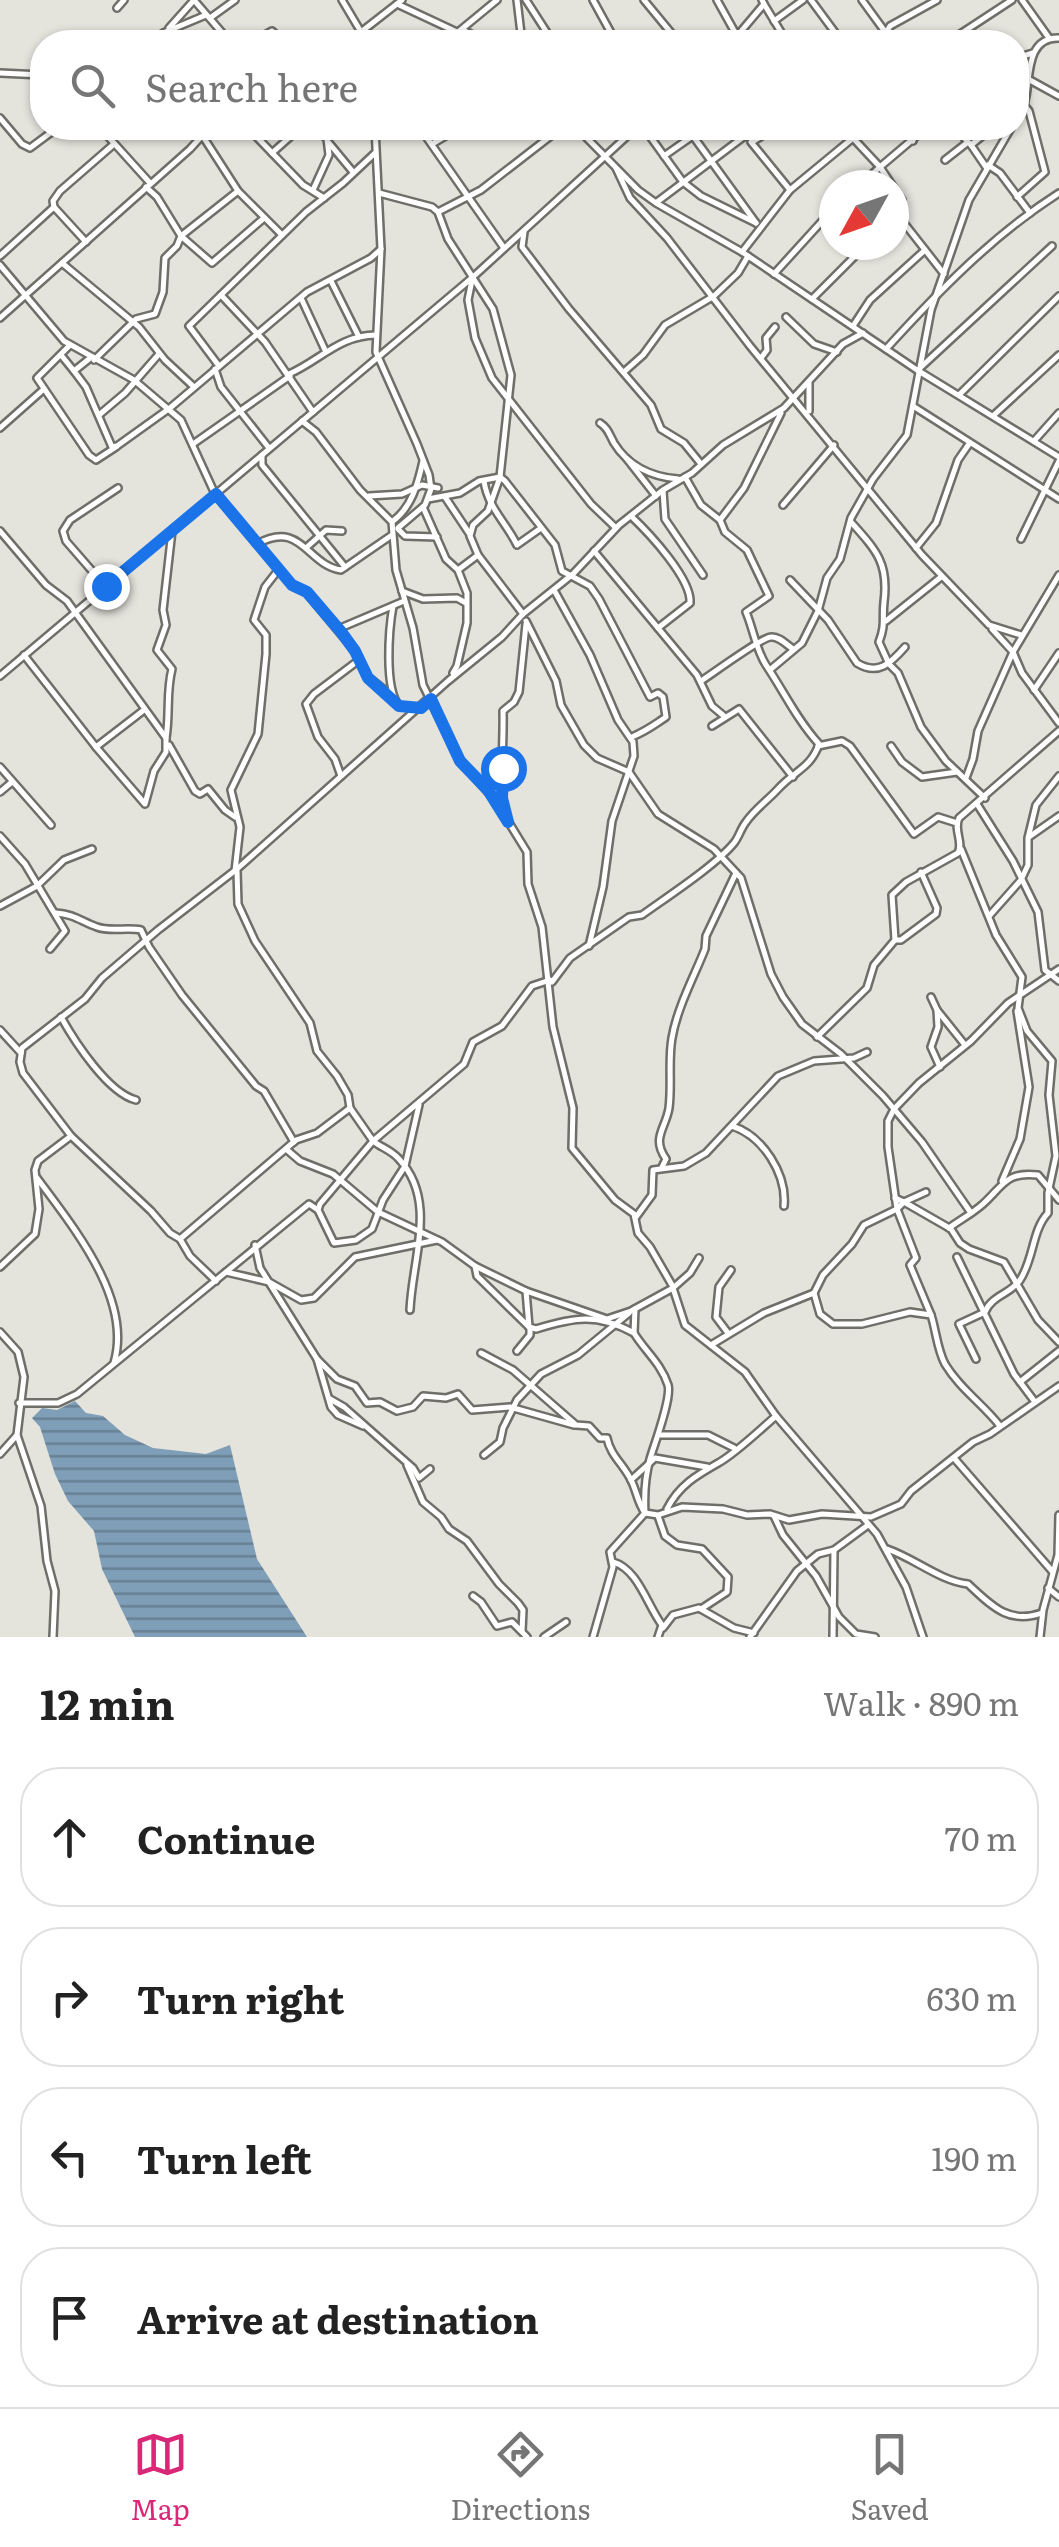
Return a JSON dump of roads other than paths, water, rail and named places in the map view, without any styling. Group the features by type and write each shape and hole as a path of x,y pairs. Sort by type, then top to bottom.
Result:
{"street":[{"path":"116,8 124,0"},
{"path":"168,30 194,0 220,30"},
{"path":"174,30 234,0"},
{"path":"342,0 360,30"},
{"path":"412,0 419,12"},
{"path":"462,30 497,0"},
{"path":"518,0 521,30"},
{"path":"526,0 545,30"},
{"path":"593,0 609,30"},
{"path":"644,0 667,30"},
{"path":"717,0 730,30"},
{"path":"774,21 803,0"},
{"path":"811,0 833,30"},
{"path":"862,0 884,30"},
{"path":"889,30 900,18 938,0"},
{"path":"969,30 1012,0"},
{"path":"1022,0 1050,39"},
{"path":"364,30 399,2 459,30"},
{"path":"741,30 763,2 779,30"},
{"path":"1029,54 1050,39 1059,38"},
{"path":"1029,75 1034,53"},
{"path":"0,73 30,74"},
{"path":"1029,80 1059,96"},
{"path":"1017,197 1045,172 1029,111"},
{"path":"0,118 22,144 30,148 41,140"},
{"path":"111,140 157,197 181,236 212,262 264,218"},
{"path":"0,318 197,140"},
{"path":"205,140 238,191 282,235"},
{"path":"259,140 302,185 324,198"},
{"path":"272,154 287,140"},
{"path":"312,190 329,155 328,140"},
{"path":"328,140 353,172"},
{"path":"375,140 381,248 378,358 424,460 430,486 423,507 398,528"},
{"path":"429,140 504,249"},
{"path":"432,144 439,140"},
{"path":"438,212 470,196 545,140"},
{"path":"589,140 656,203 745,254 1059,459 1021,539"},
{"path":"0,676 473,278 624,140"},
{"path":"653,140 683,182 758,227"},
{"path":"664,156 687,140"},
{"path":"696,140 758,227"},
{"path":"656,203 734,140"},
{"path":"755,140 752,142 790,190"},
{"path":"624,372 643,355 664,325 714,296 738,274 758,227 790,190 850,140"},
{"path":"854,140 882,170"},
{"path":"877,170 913,140"},
{"path":"966,140 987,166 1000,173 1030,214"},
{"path":"945,160 976,140"},
{"path":"772,669 802,643 818,611 827,578 840,559 851,522 873,479 907,435 918,370 938,292 969,200 1004,140"},
{"path":"86,242 53,201 114,144"},
{"path":"270,448 221,387 217,368 189,328 282,235 375,153"},
{"path":"616,168 626,193 916,548 1013,652 1034,690 1059,722"},
{"path":"74,371 132,322 155,314 163,292 165,258 181,236 238,191"},
{"path":"379,193 438,212 448,239 493,309 510,369 500,477 490,505 473,525 470,536"},
{"path":"886,349 938,292 1007,229 1059,193"},
{"path":"0,256 54,207"},
{"path":"774,274 819,224"},
{"path":"526,230 521,244 525,252 651,405 662,429 676,436 701,464"},
{"path":"909,231 944,274"},
{"path":"918,370 1052,246"},
{"path":"69,346 37,378 89,456 96,460 170,408 301,298 371,258 381,248"},
{"path":"853,326 870,300 925,250"},
{"path":"812,299 851,260"},
{"path":"62,263 144,332 159,354 194,387"},
{"path":"0,265 69,346 134,380 170,408 184,423 216,494 292,585 307,592 338,629 368,678 404,708 421,708"},
{"path":"473,278 468,300 475,338 492,378 592,504 616,528"},
{"path":"331,280 359,336"},
{"path":"220,295 259,335 313,412"},
{"path":"960,394 1059,296"},
{"path":"301,298 324,350"},
{"path":"786,317 814,344 837,352"},
{"path":"761,358 767,350 766,338 775,328"},
{"path":"21,1053 148,938 236,870 448,681 525,618 616,528 723,446 784,408 843,344 863,333"},
{"path":"193,444 324,350 359,336 376,335"},
{"path":"99,414 126,393 159,354"},
{"path":"61,355 99,414 112,447 117,446"},
{"path":"994,415 1059,355"},
{"path":"809,383 809,414"},
{"path":"0,428 44,390"},
{"path":"912,406 1059,499"},
{"path":"720,520 744,488 784,408"},
{"path":"1034,440 1059,413"},
{"path":"302,421 316,432 367,496 406,536 437,536"},
{"path":"600,422 656,496"},
{"path":"916,548 936,523 958,460 969,443"},
{"path":"783,506 834,444"},
{"path":"262,455 262,465 346,567"},
{"path":"628,459 651,475 683,478"},
{"path":"424,460 407,506 392,522 401,590 413,628 422,685 460,761 488,790 528,852 528,884 542,927 553,1027 573,1114 570,1143 613,1198 636,1217"},
{"path":"429,475 460,516 478,556 518,603 556,681 561,705 584,745 597,758 628,772 658,814 684,828 736,872 775,984 798,1019 845,1058 894,1109 971,1213"},
{"path":"428,499 460,493 484,480 500,477"},
{"path":"500,477 555,544 562,571 590,586 600,599 650,697 658,694 666,703 663,719 654,722 645,734 632,736"},
{"path":"683,478 701,506 720,520 725,532 746,550 769,596 746,612 768,668 818,746"},
{"path":"484,480 490,505 507,524 518,545 541,528"},
{"path":"367,496 402,494 417,486 438,488"},
{"path":"106,586 66,541 63,531 70,520 118,488"},
{"path":"663,490 664,519 703,575"},
{"path":"423,507 446,559 458,570 466,587 467,619 457,666 448,681"},
{"path":"631,516 678,572 691,596 690,603 658,628"},
{"path":"851,522 883,561 888,590 884,605 886,621 879,642 889,664 898,673 921,727 944,759 985,798"},
{"path":"307,546 328,529 342,531"},
{"path":"0,531 113,661 167,740 195,791 200,794 208,789 236,817"},
{"path":"24,655 145,804 152,774 164,756 167,740 167,689 172,669 157,650 166,625 163,610 172,532"},
{"path":"257,544 275,537 307,546 327,568 341,570 392,535"},
{"path":"594,552 702,682 712,706 724,716"},
{"path":"458,570 478,556"},
{"path":"279,570 265,587 254,620 266,636 258,734 231,790 240,827 238,904 255,941 310,1023 317,1051 348,1094 350,1108 373,1141 388,1149 417,1185 420,1230 410,1310"},
{"path":"963,776 974,759 978,731 1021,635 1059,575"},
{"path":"886,621 942,577"},
{"path":"790,580 858,663 876,670 889,664 905,647"},
{"path":"401,590 423,599 457,598 466,603"},
{"path":"554,590 590,655 618,720 632,736 634,756 612,821 603,888 589,946"},
{"path":"338,629 404,601"},
{"path":"392,696 388,631 393,606"},
{"path":"508,822 502,798 503,711 520,692 525,618"},
{"path":"988,625 1021,635"},
{"path":"702,682 723,663 736,659 766,638 775,637 792,650"},
{"path":"1034,690 1059,653"},
{"path":"341,778 339,766 318,737 306,704 309,697 359,660"},
{"path":"712,726 739,709 794,776"},
{"path":"96,747 144,710"},
{"path":"957,823 1059,731"},
{"path":"818,746 842,741 850,746 914,834 938,817 957,823"},
{"path":"318,1210 373,1141 466,1061 473,1042 502,1026 535,984 550,982 567,960 629,917 642,915 720,856 736,840 748,819 808,765 818,746"},
{"path":"891,746 902,762 922,777 963,776"},
{"path":"0,767 50,825"},
{"path":"989,918 1030,862 1028,838 1038,800 1059,776"},
{"path":"0,792 12,782"},
{"path":"977,804 1014,863 1040,916 1044,966 1049,976 1059,982"},
{"path":"1028,838 1059,816"},
{"path":"949,1228 985,1202 1002,1181 1020,1139 1029,1085 1018,1031 1022,977 996,936 961,849 957,823"},
{"path":"2,842 24,864 65,931 50,949"},
{"path":"0,906 37,886 64,860 92,849"},
{"path":"816,1037 867,988 874,965 895,940 891,897 922,872 961,849"},
{"path":"662,1167 666,1159 660,1150 659,1131 669,1106 673,1032 705,949 706,936 736,872"},
{"path":"895,940 901,940 936,914 922,872"},
{"path":"56,913 70,913 100,929 127,926 141,930 182,995 264,1091 294,1142"},
{"path":"1000,1426 970,1398 944,1363 931,1316 910,1265 916,1258 897,1209 888,1121 894,1109 1019,996 1059,968"},
{"path":"932,997 937,1010 965,1045"},
{"path":"976,1359 959,1324 985,1312 989,1304 1018,1284 1033,1253 1040,1223 1048,1213 1056,1160 1049,1095 1052,1061 1031,1037 1018,1008"},
{"path":"937,1010 938,1027 931,1047 940,1067"},
{"path":"61,1017 76,1043 115,1089 136,1100"},
{"path":"0,1030 21,1053 23,1073 71,1136 152,1211 216,1281"},
{"path":"867,1052 814,1061 778,1076 706,1153 684,1166 653,1170 652,1195 636,1217 638,1233 673,1288 682,1320 745,1372 776,1416 863,1517 906,1587 923,1637"},
{"path":"19,1404 58,1403 77,1394 309,1204 318,1210 334,1243 362,1238 372,1229 405,1166 419,1105"},
{"path":"180,1239 294,1142 318,1133 350,1108"},
{"path":"732,1126 755,1140 776,1168 785,1193 784,1206"},
{"path":"0,1267 35,1234 38,1161 71,1136"},
{"path":"286,1149 300,1161 333,1174 378,1212 438,1240 475,1266 526,1290 607,1319 634,1333 650,1350 668,1385 644,1495 645,1514 610,1552 613,1562 593,1637"},
{"path":"1002,1181 1034,1174 1050,1186 1059,1200"},
{"path":"36,1175 79,1235 118,1318 120,1344 114,1364"},
{"path":"926,1192 864,1226 820,1278 814,1293 820,1314 833,1324 862,1324 910,1312 931,1316"},
{"path":"895,1198 949,1228 969,1249 1004,1262 1038,1320 1059,1342"},
{"path":"226,1272 269,1282 301,1300 314,1298 355,1256 438,1240"},
{"path":"255,1245 260,1268 317,1359 337,1379 355,1386 365,1401 380,1402 397,1412 413,1407 423,1396 446,1398 458,1394 472,1410 512,1408 588,1426 600,1438 606,1438 631,1480 645,1514"},
{"path":"957,1257 1020,1382 1035,1402"},
{"path":"475,1266 476,1276 536,1330 607,1319 633,1310 673,1288 690,1273 699,1258"},
{"path":"728,1334 716,1317 719,1287 731,1270"},
{"path":"516,1351 530,1335 526,1290"},
{"path":"711,1345 764,1313 814,1293"},
{"path":"484,1456 500,1442 512,1408 540,1374 578,1355 633,1310"},
{"path":"633,1310 634,1333"},
{"path":"0,1332 18,1352 24,1377 17,1435 41,1506 47,1562 55,1591 53,1637"},
{"path":"1020,1382 1059,1351"},
{"path":"481,1353 513,1370 576,1425"},
{"path":"317,1359 328,1398 344,1406 413,1468 419,1478 430,1469"},
{"path":"645,1514 658,1515 682,1507 773,1515 789,1520 822,1514 874,1517 901,1504 911,1491 973,1442 1059,1386"},
{"path":"666,1511 674,1494 776,1416"},
{"path":"0,1454 17,1435"},
{"path":"660,1435 708,1435 734,1448"},
{"path":"631,1480 655,1458 706,1467"},
{"path":"954,1458 1052,1570"},
{"path":"407,1465 423,1502 466,1542 498,1584 518,1602 523,1610 524,1634"},
{"path":"658,1515 666,1536 677,1545 702,1549 728,1577 727,1592 701,1608 674,1616 660,1636"},
{"path":"773,1515 782,1535 825,1591 833,1610 856,1634 876,1637"},
{"path":"1040,1637 1042,1613 1058,1555 1059,1515"},
{"path":"701,1608 751,1636 805,1564 818,1554 834,1550 868,1525"},
{"path":"885,1548 952,1581 968,1584 1006,1616 1025,1618 1042,1613"},
{"path":"831,1635 834,1550"},
{"path":"613,1562 622,1565 637,1583 662,1628"},
{"path":"1048,1588 1059,1597"},
{"path":"473,1596 496,1626 512,1622 524,1634"},
{"path":"544,1637 566,1622"},
{"path":"831,1635 847,1625"},
{"path":"921,1627 931,1637"}],"water":[{"path":"75,1401 86,1413 103,1416 125,1435 153,1448 206,1454 230,1445 257,1559 307,1637 135,1637 102,1569 94,1531 68,1501 40,1427 32,1418 42,1408 57,1410"}]}
